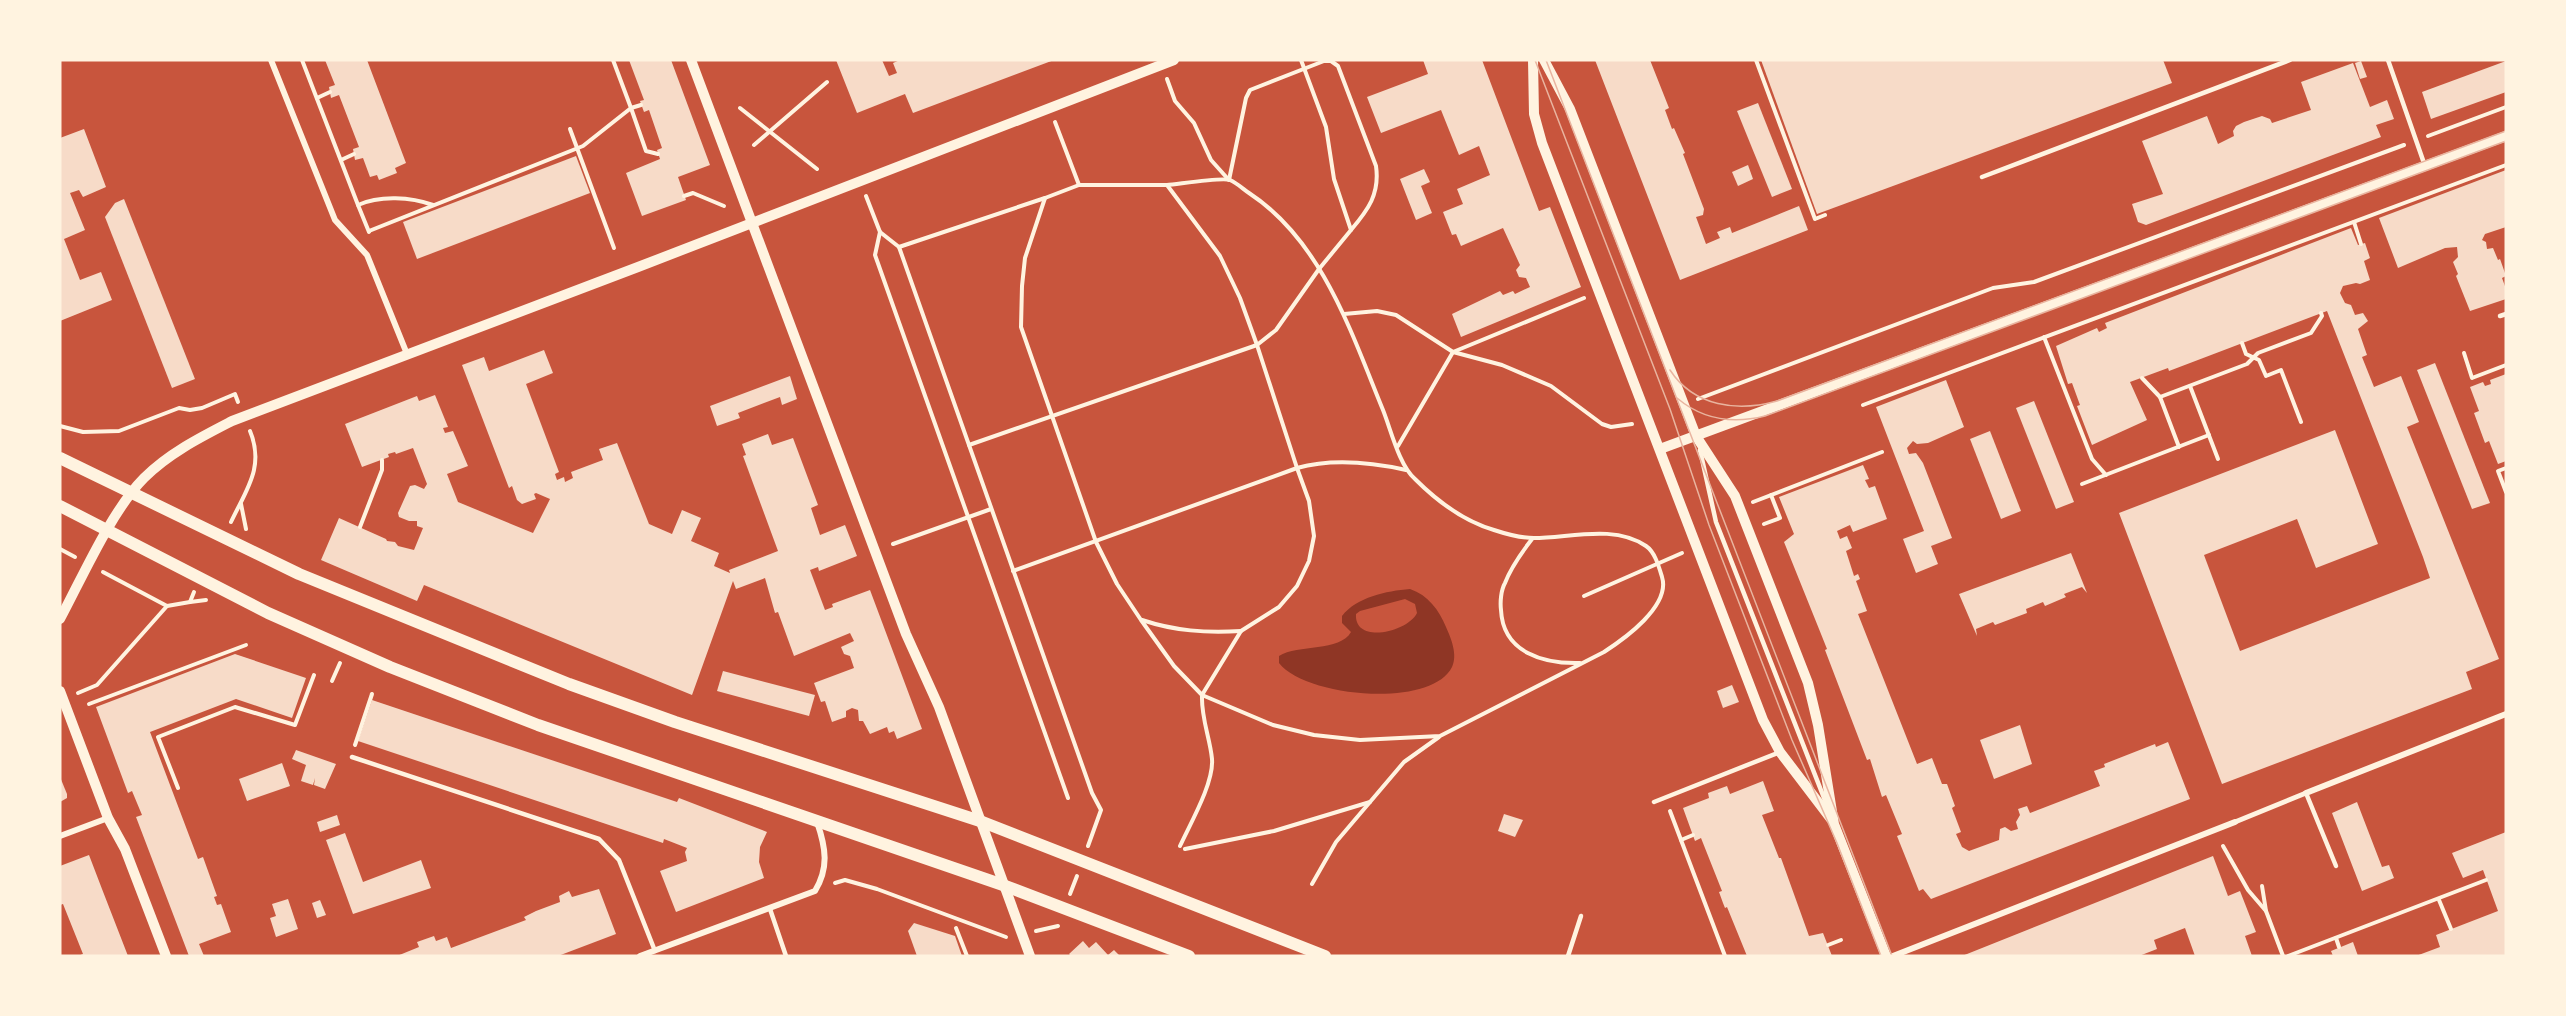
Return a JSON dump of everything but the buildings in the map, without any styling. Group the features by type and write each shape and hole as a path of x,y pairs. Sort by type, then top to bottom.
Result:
{"main road":[{"path":"60,458 299,574 569,684 675,722 980,821 1324,956"},
{"path":"60,506 300,628 390,667 538,725 1003,885 1189,956"}],"street":[{"path":"270,60 335,220 367,255 406,354"},
{"path":"691,60 906,634 939,707 1030,956"},
{"path":"60,620 108,530 143,479 163,462 203,435 232,420 1174,60"},
{"path":"1533,60 1534,114 1542,143 1763,720 1780,752 1818,799 1834,824 1886,956"},
{"path":"1544,60 1570,109 1696,436 1735,496 1808,683 1818,725 1834,824"},
{"path":"1660,450 2506,136"},
{"path":"60,692 108,818 125,849 166,956"},
{"path":"1893,956 2506,714"},
{"path":"60,836 108,818"},
{"path":"640,956 815,891 825,871 826,859 816,822"}],"lane":[{"path":"1982,177 2290,60"},
{"path":"2388,60 2425,166"},
{"path":"2500,316 2506,314"},
{"path":"1696,436 1716,522 1834,824"},
{"path":"1654,802 1780,752"},
{"path":"352,757 599,839 619,860 655,951"},
{"path":"2306,793 2336,866"},
{"path":"770,909 786,956"},
{"path":"1568,956 1581,916"}],"path":[{"path":"302,60 358,205 369,200 418,200 434,205"},
{"path":"613,60 646,151 658,154"},
{"path":"1300,60 1326,127 1334,179 1351,230"},
{"path":"969,445 1257,345 1276,330 1319,269 1374,198 1377,187 1376,166 1338,66 1331,61 1324,60 1250,90 1246,98 1229,180"},
{"path":"1756,60 1815,219 1825,215"},
{"path":"1162,64 1175,101 1194,123 1211,160 1229,180 1268,205 1294,232 1319,269 1344,314 1406,470 1435,497 1466,520 1495,531 1532,538 1606,534 1631,539 1647,546 1658,563 1664,582 1658,601 1646,618 1628,636 1584,663 1440,736 1404,762 1336,842 1312,884"},
{"path":"754,145 827,82"},
{"path":"317,98 330,92"},
{"path":"369,231 577,148 630,108 641,105"},
{"path":"1722,390 1993,288 2034,282 2506,107"},
{"path":"740,108 817,169"},
{"path":"1050,108 1079,185"},
{"path":"570,129 614,248"},
{"path":"341,160 354,154"},
{"path":"1863,405 2295,246 2506,165"},
{"path":"899,247 1079,185 1167,184 1229,180"},
{"path":"861,181 880,232 899,247 1092,793 1101,810 1089,843"},
{"path":"1167,184 1220,256 1240,298 1309,501 1314,536 1309,561 1297,586 1279,607 1241,632 1202,695 1212,761 1211,775 1183,848 1275,831 1370,802"},
{"path":"684,196 693,193 724,206"},
{"path":"1045,198 1025,258 1021,307 1022,327 1096,542 1117,584 1174,666 1202,695 1273,725 1314,735 1360,740 1440,736"},
{"path":"2354,222 2361,244"},
{"path":"880,232 875,255 1068,798"},
{"path":"1397,447 1453,352 1589,296"},
{"path":"1344,314 1377,311 1396,315 1453,352 1502,365 1551,386 1602,424 1611,427 1637,422"},
{"path":"2160,397 2247,364 2259,353 2311,333 2322,316 2321,313"},
{"path":"2044,337 2092,459 2106,475"},
{"path":"2242,344 2246,354 2259,360 2266,376 2282,370 2301,422"},
{"path":"2464,354 2472,378 2506,365"},
{"path":"2142,378 2160,397 2179,447"},
{"path":"2190,386 2218,459"},
{"path":"60,426 83,432 119,431 179,408 190,410 202,408 235,394"},
{"path":"236,510 246,496 256,466 257,447 249,429"},
{"path":"2082,484 2209,435"},
{"path":"1752,502 1882,452"},
{"path":"360,527 382,470 382,460"},
{"path":"1013,572 1313,464 1376,463 1406,470"},
{"path":"2506,468 2498,471 2506,492"},
{"path":"1761,525 1780,518 1771,495"},
{"path":"892,544 991,509"},
{"path":"1532,538 1504,584 1500,605 1504,632 1527,653 1562,663 1584,663"},
{"path":"60,549 67,553"},
{"path":"1584,596 1687,551"},
{"path":"116,578 167,606"},
{"path":"76,694 97,685 167,606 190,602 196,589"},
{"path":"1141,620 1174,630 1194,633 1241,632"},
{"path":"89,704 246,645"},
{"path":"332,681 340,663"},
{"path":"178,788 158,737 235,707 295,725 314,675"},
{"path":"357,739 372,694"},
{"path":"1671,810 1725,956"},
{"path":"1681,840 1693,835"},
{"path":"2223,846 2248,890 2266,911"},
{"path":"815,891 845,880 1011,938"},
{"path":"2262,886 2266,911 2286,956 2486,880"},
{"path":"2438,899 2451,929"},
{"path":"956,928 967,956"},
{"path":"2336,938 2340,947"},
{"path":"1827,945 1841,940"}],"shaded area":[{"path":"1410,589 1427,599 1440,615 1448,631 1453,647 1454,662 1440,680 1420,689 1367,694 1314,684 1293,675 1279,663 1279,656 1287,652 1328,645 1346,638 1351,632 1342,623 1342,616 1348,609 1373,596","holes":["1405,599 1415,604 1417,613 1412,620 1393,630 1372,632 1363,630 1358,624 1356,614 1360,611"]}],"tram line":[{"path":"1535,60 1670,409 1709,525 1792,740 1837,843 1881,956"},
{"path":"1546,60 1892,956"},
{"path":"1670,370 1691,392 1718,404 1747,406 1777,401 2506,131"},
{"path":"1677,398 1697,411 1719,418 1741,420 1765,416 2506,141"}]}
